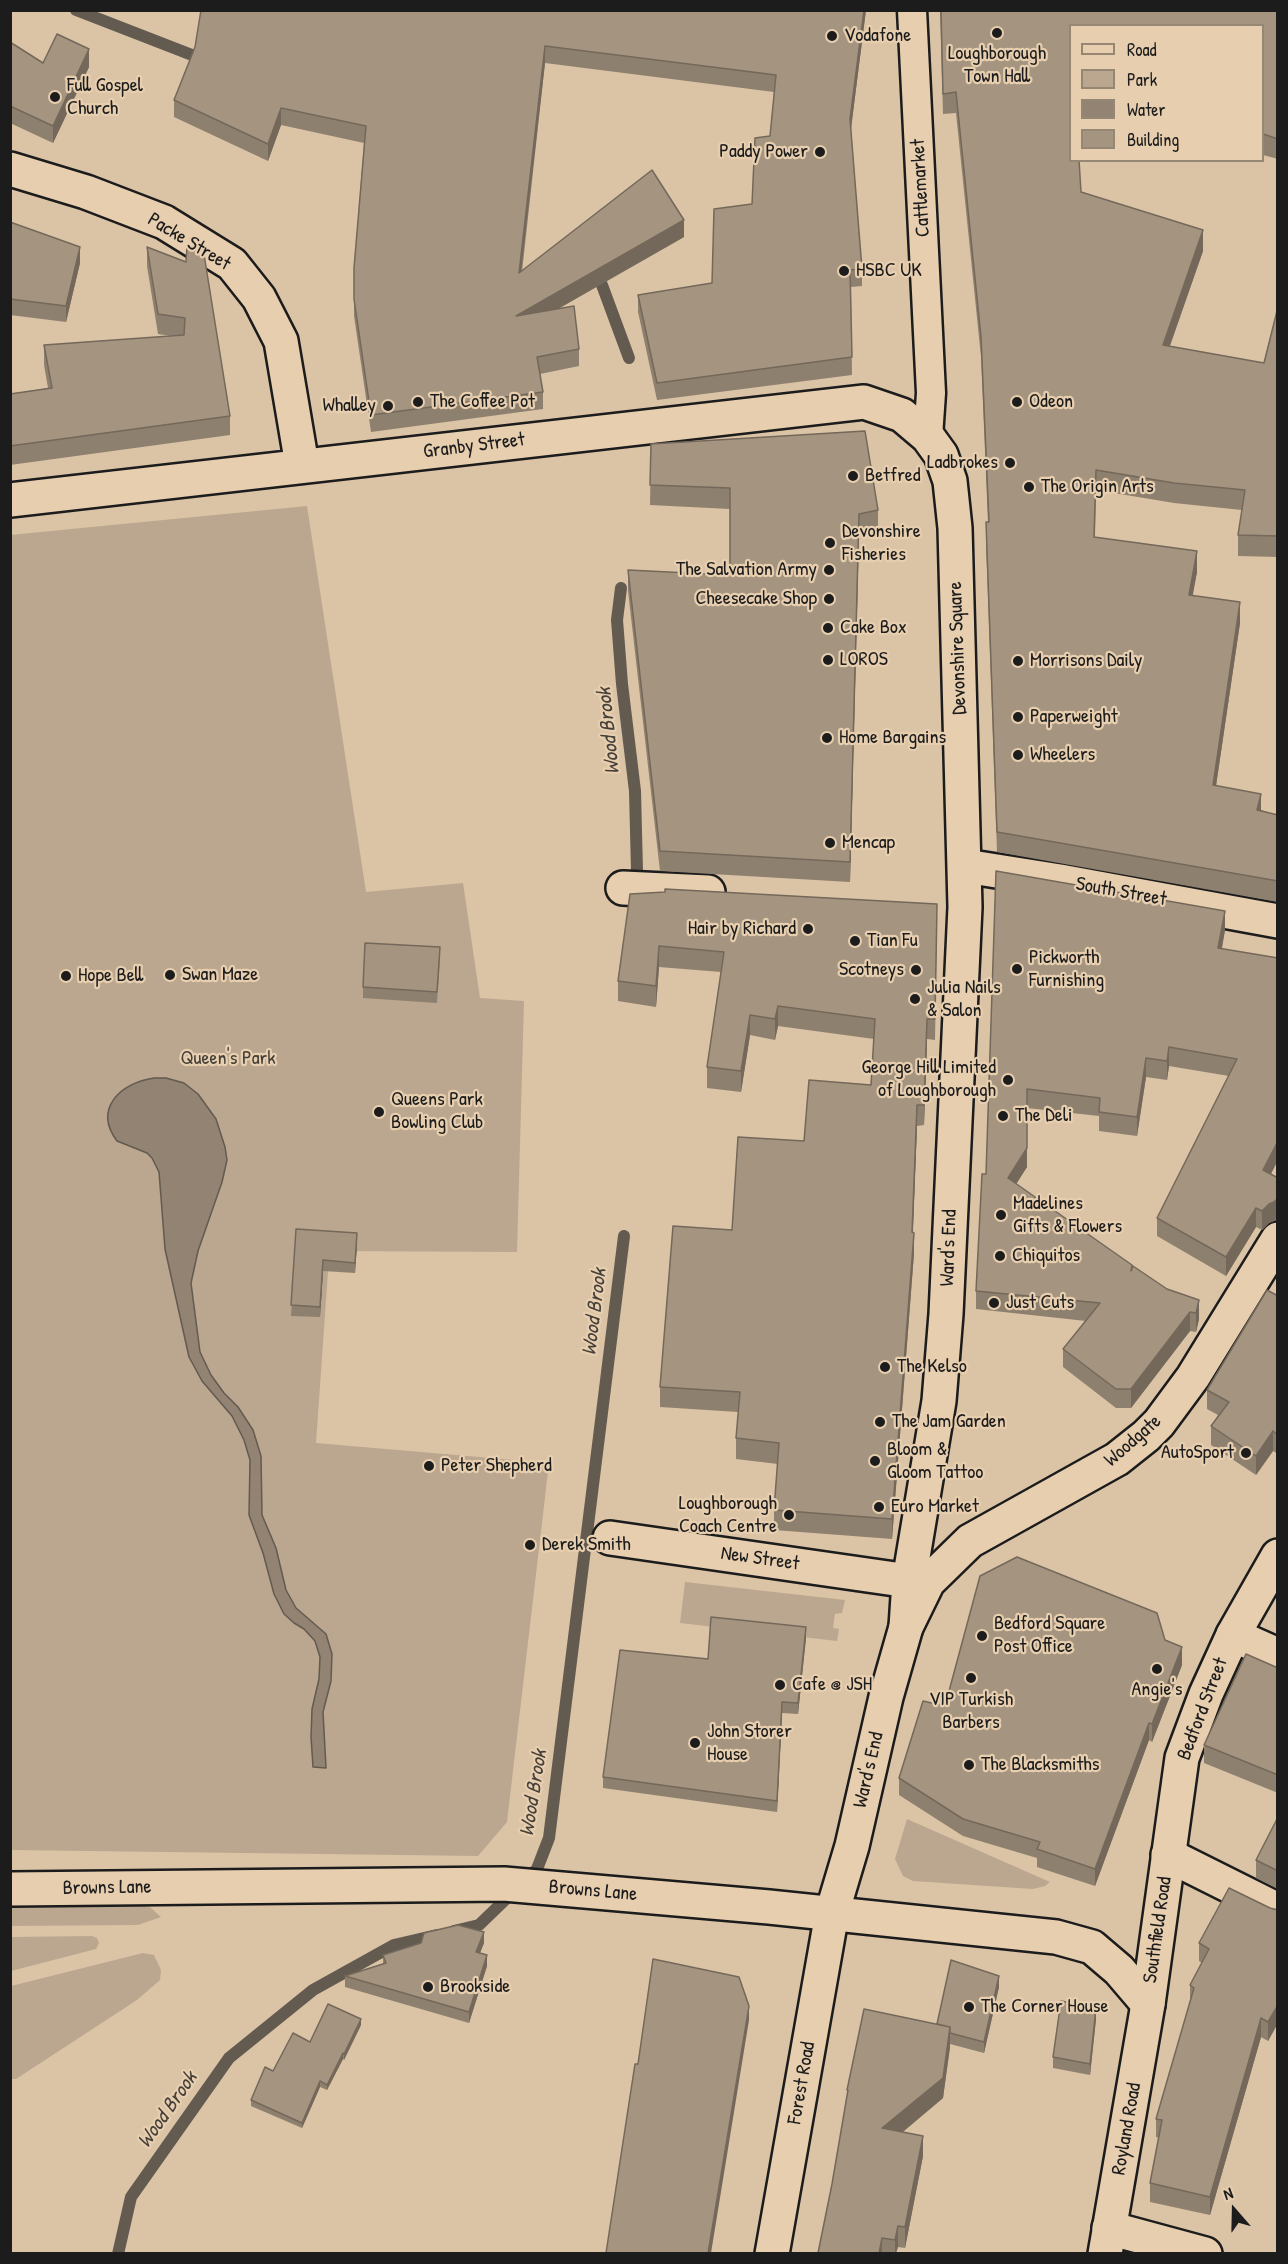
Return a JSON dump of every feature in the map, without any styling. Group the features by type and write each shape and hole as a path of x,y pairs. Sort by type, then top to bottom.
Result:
{"street":[{"name":"Cattlemarket","path":"912,10 931,393 928,437"},
{"name":"Packe Street","path":"10,169 86,192 164,222 232,264 259,298 281,341 302,465"},
{"name":"Granby Street","path":"10,500 864,402 902,415 928,437"},
{"name":"Devonshire Square","path":"928,437 941,455 950,481 955,528 965,866"},
{"name":"Ward's End","path":"832,1913 852,1846 886,1697 919,1582 941,1382 946,1314 965,866"},
{"name":"South Street","path":"965,866 1278,921"},
{"path":"623,888 733,894"},
{"path":"930,905 965,907"},
{"name":"Woodgate","path":"919,1582 970,1541 1117,1460 1146,1436 1193,1377 1278,1239"},
{"name":"New Street","path":"610,1538 919,1582"},
{"path":"1278,1556 1233,1635 1278,1655"},
{"name":"Bedford Street","path":"1168,1855 1182,1758 1206,1694 1233,1635"},
{"path":"1168,1855 1278,1910"},
{"name":"Southfield Road","path":"1148,2004 1168,1855"},
{"name":"Browns Lane","path":"10,1889 504,1884 832,1913 1056,1937 1092,1947 1119,1970 1148,2004"},
{"name":"Forest Road","path":"772,2253 832,1913"},
{"name":"Royland Road","path":"1107,2241 1148,2004"},
{"path":"1107,2241 1205,2253"}],"green space":[{"name":"Queen's Park","path":"307,506 366,892 463,883 480,998 524,1001 517,1252 331,1251 316,1443 549,1463 507,1822 478,1856 11,1850 10,535"},
{"path":"685,1582 845,1600 842,1613 835,1614 833,1628 839,1629 837,1641 680,1623"},
{"path":"907,1819 1050,1882 1033,1889 913,1881 903,1876 895,1859"},
{"path":"10,1904 136,1904 150,1907 161,1917 138,1925 11,1926"},
{"path":"92,1936 97,1938 99,1943 96,1949 11,1971 11,1937"},
{"path":"143,1953 154,1955 161,1970 160,1980 137,2000 16,2079 11,2079 11,1986"}],"water":[{"path":"154,1078 166,1078 184,1083 198,1094 216,1119 225,1147 227,1160 222,1182 198,1251 191,1283 200,1352 211,1375 238,1407 253,1430 261,1456 262,1515 276,1548 286,1590 296,1608 326,1634 332,1654 331,1681 323,1712 326,1768 313,1767 311,1737 312,1709 319,1679 320,1657 315,1641 304,1629 284,1614 274,1594 263,1553 249,1515 250,1460 244,1440 232,1416 202,1381 189,1357 165,1249 159,1172 147,1153 117,1141 110,1129 109,1108 114,1099 130,1085"}],"building":[{"path":"201,10 864,10 850,119 862,269 850,270 852,357 657,383 638,295 712,283 714,209 752,204 755,138 770,136 776,75 545,46 519,273 652,170 684,220 516,316 574,306 579,349 537,357 543,392 371,415 354,299 354,268 366,126 281,108 268,144 174,100 195,47"},
{"path":"941,10 1278,10 1278,139 1264,134 1264,24 1069,24 1069,162 1079,162 1081,192 1203,230 1163,345 1264,363 1278,307 1278,536 1238,535 1245,490 1174,483 1096,470 1094,537 1197,551 1189,595 1240,602 1213,785 1261,794 1257,810 1278,815 1278,881 997,832 986,522 989,522 981,337 956,92 943,94"},
{"path":"57,34 89,49 53,126 10,106 10,42 43,63"},
{"path":"10,222 80,247 66,306 10,299"},
{"path":"198,245 203,248 230,416 10,446 10,394 52,388 44,345 184,335 185,318 158,314 147,247 186,262 187,246"},
{"path":"865,431 878,510 859,514 850,862 660,851 628,570 730,575 730,488 650,485 651,444"},
{"path":"996,871 1225,911 1218,948 1278,958 1278,1141 1263,1170 1278,1178 1278,1198 1262,1211 1256,1208 1226,1257 1157,1218 1237,1059 1169,1047 1167,1061 1146,1058 1137,1117 1099,1112 1100,1098 1027,1089 1027,1148 1008,1178 1132,1265 1131,1271 1133,1266 1167,1289 1199,1300 1196,1313 1190,1312 1131,1389 1116,1389 1063,1349 1100,1303 976,1291 982,1174 986,1174"},
{"path":"665,889 937,904 935,1019 927,1019 924,1105 917,1105 912,1232 914,1233 892,1519 774,1510 779,1443 736,1438 740,1392 660,1387 673,1226 732,1230 738,1137 804,1141 809,1080 871,1085 875,1019 778,1006 775,1019 750,1015 741,1071 707,1067 724,952 659,946 656,986 618,981 630,894 665,892"},
{"path":"365,943 440,947 437,992 363,987"},
{"path":"296,1229 357,1233 355,1263 323,1260 320,1307 291,1305"},
{"path":"1267,1290 1278,1296 1278,1435 1273,1431 1256,1456 1211,1426 1229,1402 1207,1390"},
{"path":"1017,1557 1157,1613 1165,1640 1182,1647 1152,1724 1149,1723 1095,1869 1037,1849 1040,1842 963,1819 899,1778 923,1701 945,1706 980,1576"},
{"name":"John Storer House","path":"711,1617 806,1627 798,1703 782,1702 777,1801 603,1777 620,1650 708,1659"},
{"path":"1246,1654 1278,1668 1278,1775 1204,1745"},
{"path":"1278,1817 1278,1871 1256,1860"},
{"path":"1229,1888 1278,1910 1278,2005 1268,2022 1261,2018 1210,2197 1150,2183 1162,2120 1156,2119 1194,1988 1190,1985 1209,1949 1199,1943"},
{"name":"Brookside","path":"458,1925 484,1932 476,1952 487,1955 469,2012 345,1976 386,1963 383,1955 421,1943 424,1933"},
{"path":"653,1959 739,1977 749,2006 708,2253 606,2253"},
{"path":"951,1960 999,1976 984,2042 950,2033 950,2027 937,2024"},
{"path":"1061,2001 1096,2008 1090,2064 1053,2057"},
{"path":"328,2004 361,2019 327,2085 320,2081 302,2123 251,2100 265,2067 273,2071 293,2033 310,2042"},
{"path":"864,2009 950,2027 943,2078 882,2128 923,2136 905,2227 898,2226 895,2240 882,2238 879,2253 818,2253 847,2090"}],"waterway":[{"name":"Wood Brook","path":"76,10 192,55"},
{"name":"Wood Brook","path":"593,270 602,285 629,358"},
{"name":"Wood Brook","path":"621,588 617,620 635,791 637,871"},
{"name":"Wood Brook","path":"454,1931 479,1925 537,1869 549,1838 624,1236"},
{"name":"Wood Brook","path":"118,2254 131,2197 229,2058 313,1990 394,1945 437,1935"}],"place":[{"name":"Loughborough Town Hall","path":"997,33"},
{"name":"Vodafone","path":"832,36"},
{"name":"Full Gospel Church","path":"55,97"},
{"name":"Paddy Power","path":"820,152"},
{"name":"HSBC UK","path":"844,271"},
{"name":"The Coffee Pot","path":"418,402"},
{"name":"Odeon","path":"1017,402"},
{"name":"Whalley","path":"388,406"},
{"name":"Ladbrokes","path":"1010,463"},
{"name":"Betfred","path":"853,476"},
{"name":"The Origin Arts","path":"1029,487"},
{"name":"Devonshire Fisheries","path":"830,543"},
{"name":"The Salvation Army","path":"829,570"},
{"name":"Cheesecake Shop","path":"829,599"},
{"name":"Cake Box","path":"828,628"},
{"name":"LOROS","path":"828,660"},
{"name":"Morrisons Daily","path":"1018,661"},
{"name":"Paperweight","path":"1018,717"},
{"name":"Home Bargains","path":"827,738"},
{"name":"Wheelers","path":"1018,755"},
{"name":"Mencap","path":"830,843"},
{"name":"Hair by Richard","path":"808,929"},
{"name":"Tian Fu","path":"855,941"},
{"name":"Pickworth Furnishing","path":"1017,969"},
{"name":"Scotneys","path":"916,970"},
{"name":"Swan Maze","path":"170,975"},
{"name":"Hope Bell","path":"66,976"},
{"name":"Julia Nails & Salon","path":"915,999"},
{"name":"George Hill Limited of Loughborough","path":"1008,1080"},
{"name":"Queens Park Bowling Club","path":"379,1112"},
{"name":"The Deli","path":"1003,1116"},
{"name":"Madelines Gifts & Flowers","path":"1001,1215"},
{"name":"Chiquitos","path":"1000,1256"},
{"name":"Just Cuts","path":"994,1303"},
{"name":"The Kelso","path":"885,1367"},
{"name":"The Jam Garden","path":"880,1422"},
{"name":"AutoSport","path":"1246,1453"},
{"name":"Bloom & Gloom Tattoo","path":"875,1461"},
{"name":"Peter Shepherd","path":"429,1466"},
{"name":"Euro Market","path":"879,1507"},
{"name":"Loughborough Coach Centre","path":"789,1515"},
{"name":"Derek Smith","path":"530,1545"},
{"name":"Bedford Square Post Office","path":"982,1636"},
{"name":"Angie's","path":"1157,1669"},
{"name":"VIP Turkish Barbers","path":"971,1678"},
{"name":"Cafe @ JSH","path":"780,1685"},
{"name":"John Storer House","path":"695,1743"},
{"name":"The Blacksmiths","path":"969,1765"},
{"name":"Brookside","path":"428,1987"},
{"name":"The Corner House","path":"969,2007"}]}
